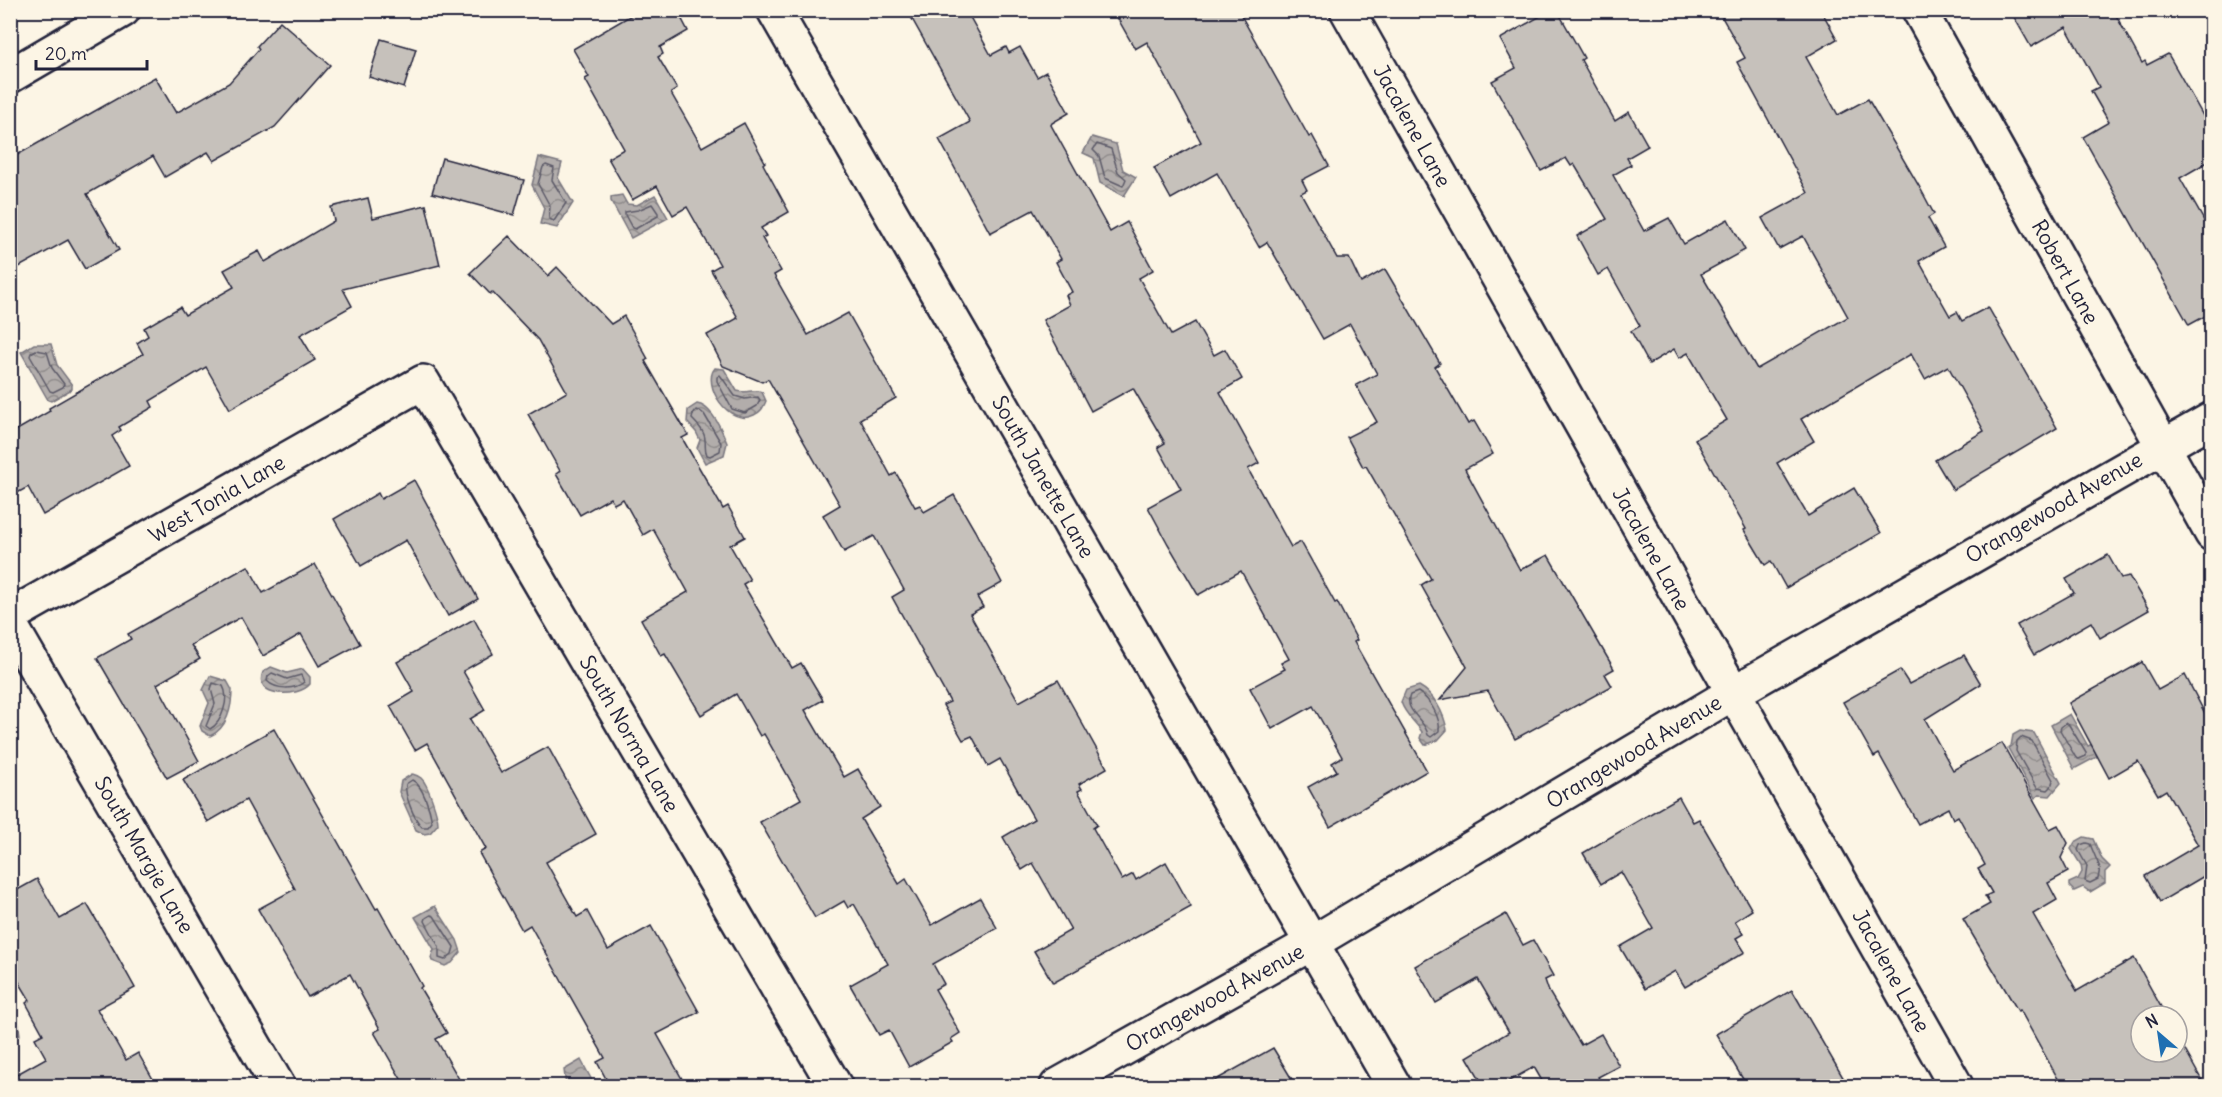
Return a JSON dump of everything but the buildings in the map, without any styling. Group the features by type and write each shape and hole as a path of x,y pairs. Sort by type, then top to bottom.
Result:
{"street":[{"path":"10,76 123,10"},
{"name":"South Janette Lane","path":"774,10 1394,1086"},
{"name":"Jacalene Lane","path":"1347,10 1956,1086"},
{"name":"Robert Lane","path":"1919,10 2211,534"},
{"name":"West Tonia Lane","path":"10,616 423,382"},
{"name":"South Norma Lane","path":"423,382 835,1086"},
{"name":"Orangewood Avenue","path":"1057,1086 1312,943 1733,693 2211,418"},
{"name":"South Margie Lane","path":"10,624 278,1086"}],"water":[{"path":"1092,137 1116,144 1123,170 1136,177 1124,196 1100,183 1094,158 1083,153"},
{"path":"539,157 562,163 558,178 573,203 557,228 540,224 544,208 532,185"},
{"path":"622,195 627,204 637,205 655,195 668,218 631,238 611,201 611,197"},
{"path":"34,344 51,344 57,365 72,385 72,389 51,401 48,400 21,352"},
{"path":"715,368 724,369 737,391 762,392 766,401 763,408 754,415 745,417 727,410 720,402 712,384"},
{"path":"697,404 712,414 727,443 724,455 705,463 697,448 700,440 687,422 688,410"},
{"path":"271,667 287,673 303,669 310,677 310,684 296,692 270,691 261,681 263,672"},
{"path":"210,676 227,681 232,690 227,717 221,728 210,736 202,731 200,726 209,703 203,690"},
{"path":"1419,686 1438,705 1447,730 1438,740 1425,745 1420,738 1422,732 1401,702 1406,690"},
{"path":"2070,714 2088,746 2097,742 2104,753 2074,769 2051,725"},
{"path":"2020,731 2034,733 2061,783 2050,796 2039,795 2035,798 2008,748 2011,746 2013,735"},
{"path":"412,774 424,781 434,807 438,824 430,833 424,834 416,830 399,792 401,781"},
{"path":"2084,837 2093,839 2102,859 2110,867 2105,872 2105,883 2090,892 2083,887 2074,891 2069,886 2069,883 2078,879 2082,872 2081,865 2071,849 2075,842"},
{"path":"435,906 457,940 461,952 452,963 445,966 432,961 434,949 415,917"},
{"path":"10,1018 18,1020 20,1035 15,1037 12,1048 15,1067 11,1071"},
{"path":"581,1060 595,1086 566,1086 564,1070"}]}
